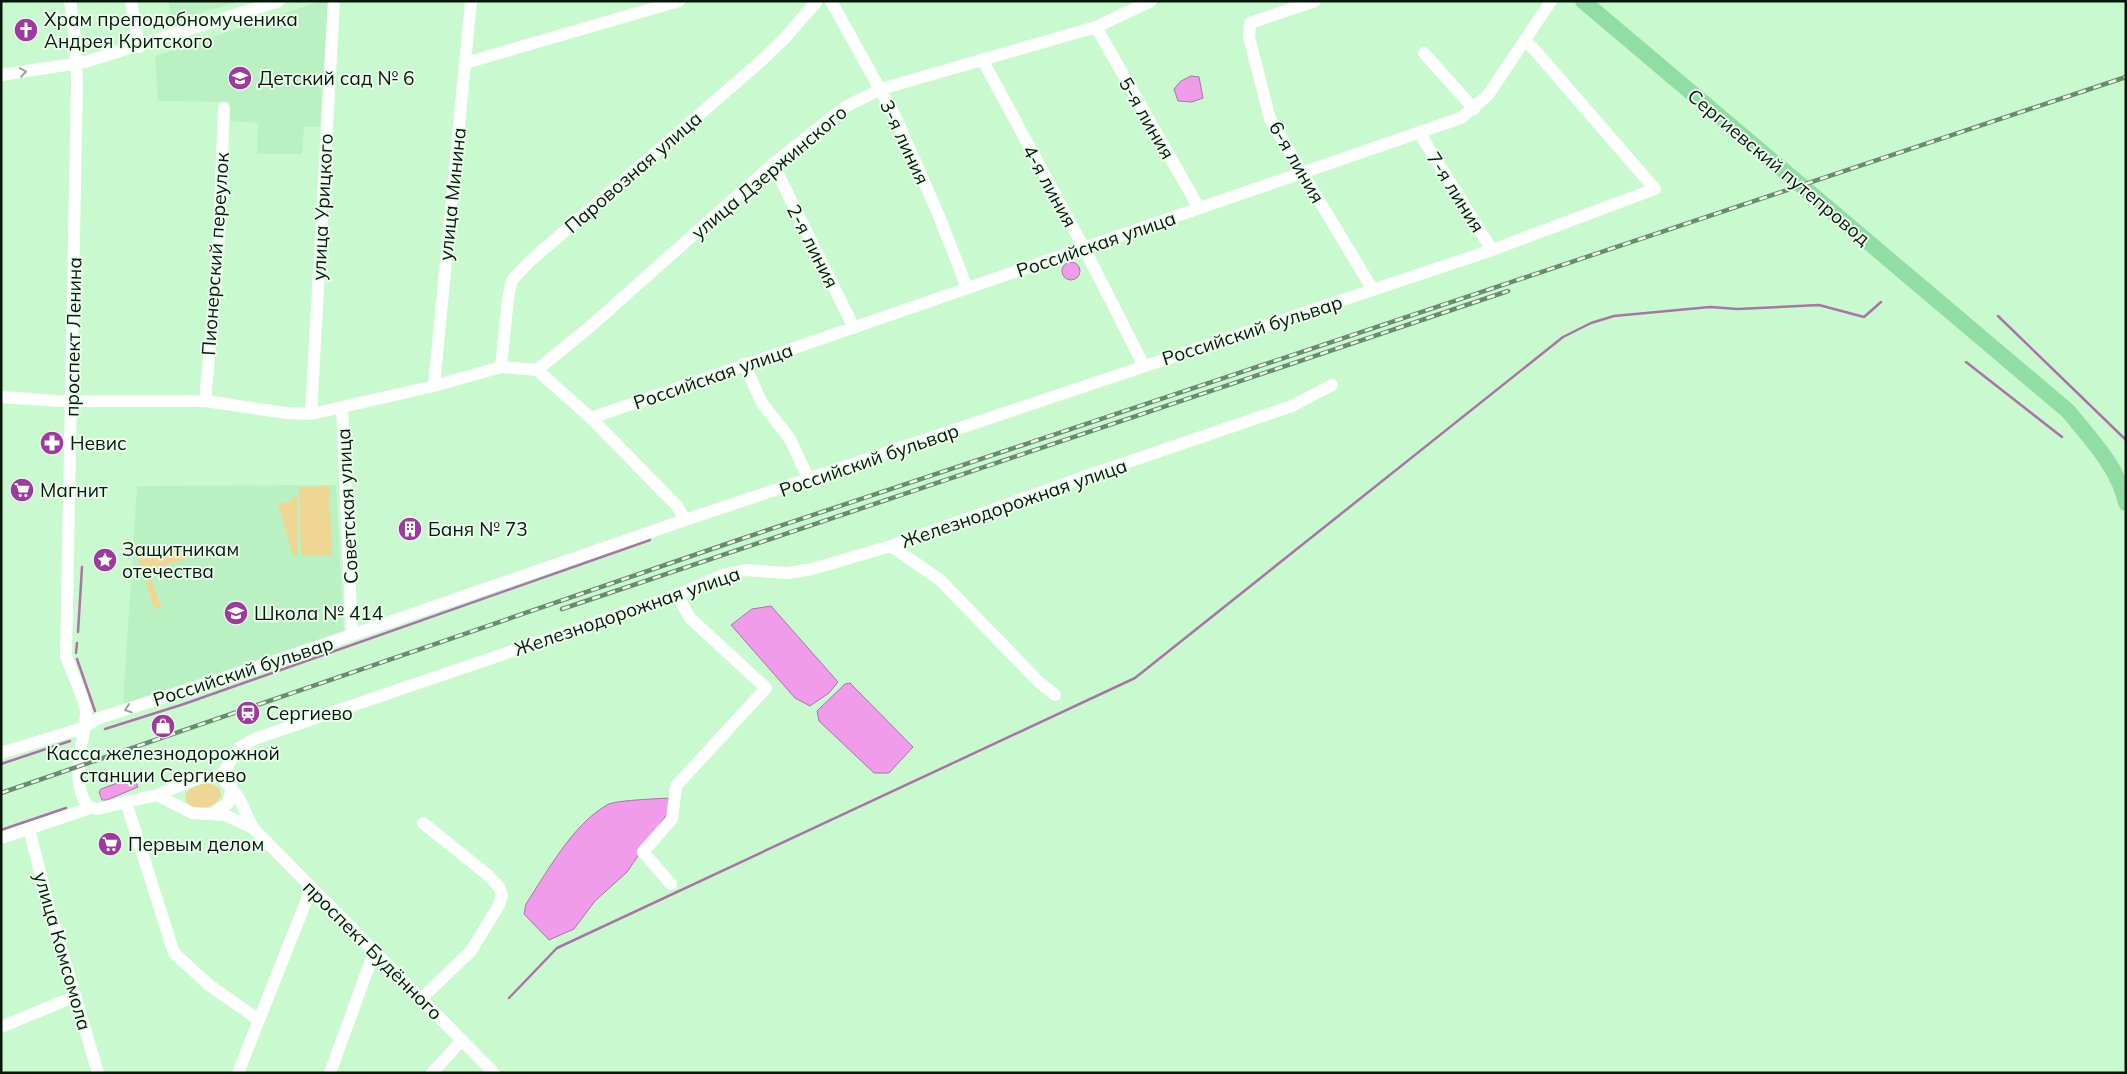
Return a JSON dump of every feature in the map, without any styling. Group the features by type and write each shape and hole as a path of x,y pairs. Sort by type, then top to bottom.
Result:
{"main road":[{"name":"Сергиевский путепровод","path":"1583,1 2068,411 2106,460 2120,484 2126,503"}],"street":[{"name":"проспект Ленина","path":"70,1 75,37 76,64 66,656 86,711 78,780 84,800 94,809"},
{"path":"131,1 138,47"},
{"path":"1,75 76,64 138,47 280,1"},
{"name":"улица Урицкого","path":"310,414 334,1"},
{"name":"улица Минина","path":"434,386 471,1"},
{"path":"465,63 679,1"},
{"name":"Паровозная улица","path":"502,367 508,298 512,280 529,262 760,62 784,39 817,1"},
{"name":"3-я линия","path":"831,1 881,89 939,216 967,288"},
{"name":"улица Дзержинского","path":"537,370 592,324 773,164 845,106 881,89 1096,27 1151,1"},
{"name":"6-я линия","path":"1315,1 1250,24 1249,37 1270,119 1373,290"},
{"name":"Российская улица","path":"591,418 1301,172 1420,134 1461,118 1474,109 1488,95 1551,1"},
{"name":"5-я линия","path":"1096,27 1199,208"},
{"name":"Российский бульвар","path":"1,753 83,728 98,718 352,635 685,520 1492,250 1655,189 1569,88 1532,47 1525,42"},
{"path":"1424,53 1474,109"},
{"name":"4-я линия","path":"982,59 1084,248 1144,366"},
{"name":"Пионерский переулок","path":"205,400 218,260 224,108"},
{"name":"7-я линия","path":"1420,134 1492,250"},
{"name":"2-я линия","path":"773,164 854,328"},
{"path":"744,364 762,403 790,438 809,480"},
{"path":"1,397 14,400 205,400 286,414 310,414 434,386 502,367 537,370 591,418 677,506 685,520"},
{"name":"Железнодорожная улица","path":"221,776 239,748 254,739 677,595 726,574 745,570 796,572 891,546 1062,484 1292,406 1332,385"},
{"name":"Советская улица","path":"342,407 352,635"},
{"path":"891,546 940,580 990,629 1039,682 1055,695"},
{"path":"671,884 643,852 672,818 676,786 766,688 690,618 677,595"},
{"path":"1,838 94,809 157,795 209,776 221,776 232,788 228,804 214,813 196,814 157,795"},
{"path":"182,807 180,794 186,783"},
{"name":"проспект Будённого","path":"232,788 253,828 494,1073"},
{"path":"126,802 174,953 210,985 259,1020"},
{"name":"проспект Будённого","path":"214,813 253,828"},
{"path":"421,999 471,951 499,905 502,895 499,887 489,876 423,823"},
{"name":"улица Комсомола","path":"29,829 49,907 98,1073"},
{"path":"238,1073 309,894 313,890"},
{"path":"330,1073 374,952"},
{"path":"1,1027 76,996"},
{"path":"432,1073 462,1040"}],"shaded area":[{"path":"169,1 240,1 170,23"},
{"name":"Детский сад № 6","path":"321,1 328,1 320,127 304,127 302,154 257,154 258,123 230,121 229,102 158,101 155,56"},
{"path":"1191,76 1199,77 1203,98 1192,102 1178,101 1174,89 1181,81"},
{"path":"1071,262 1077,265 1080,271 1077,277 1071,280 1065,277 1062,271 1065,265"},
{"name":"Школа № 414","path":"336,485 344,631 123,704 137,486"},
{"path":"329,486 332,555 301,556 299,487"},
{"path":"297,496 298,555 293,556 278,504 292,501 292,497"},
{"path":"145,545 179,545 185,548 188,558 142,573 139,558 140,551"},
{"path":"151,579 162,608 160,609 153,606 146,582"},
{"path":"771,606 838,682 829,693 810,706 795,698 731,625 752,609"},
{"path":"850,683 913,747 889,773 874,773 819,721 817,711 845,684"},
{"path":"134,777 138,787 107,800 102,800 99,792 101,789"},
{"path":"209,783 220,788 221,797 218,801 207,808 189,806 186,801 187,792 194,787"},
{"path":"669,798 669,811 627,872 595,901 574,929 549,940 524,914 526,904 572,836 595,813 611,803"}],"waterway":[{"path":"509,998 557,948 1135,678 1563,337 1591,323 1614,316 1710,307 1738,309 1819,305 1864,317 1881,302"},
{"path":"1998,316 2126,440"},
{"path":"1966,362 2062,437"},
{"path":"105,729 184,704 650,540"},
{"path":"78,632 82,567"},
{"path":"76,653 77,643"},
{"path":"77,659 95,711"},
{"path":"1,764 70,741"},
{"path":"1,830 66,808"}],"railway":[{"path":"1,793 738,540 2126,77"},
{"path":"562,609 1508,291"}],"place":[{"name":"Храм преподобномученика Андрея Критского","path":"26,30"},
{"name":"Детский сад № 6","path":"240,78"},
{"name":"Невис","path":"52,443"},
{"name":"Магнит","path":"22,490"},
{"name":"Баня № 73","path":"410,529"},
{"name":"Защитникам отечества","path":"105,560"},
{"name":"Школа № 414","path":"236,613"},
{"name":"Сергиево","path":"248,713"},
{"name":"Касса железнодорожной станции Сергиево","path":"163,726"},
{"name":"Первым делом","path":"110,844"}]}
